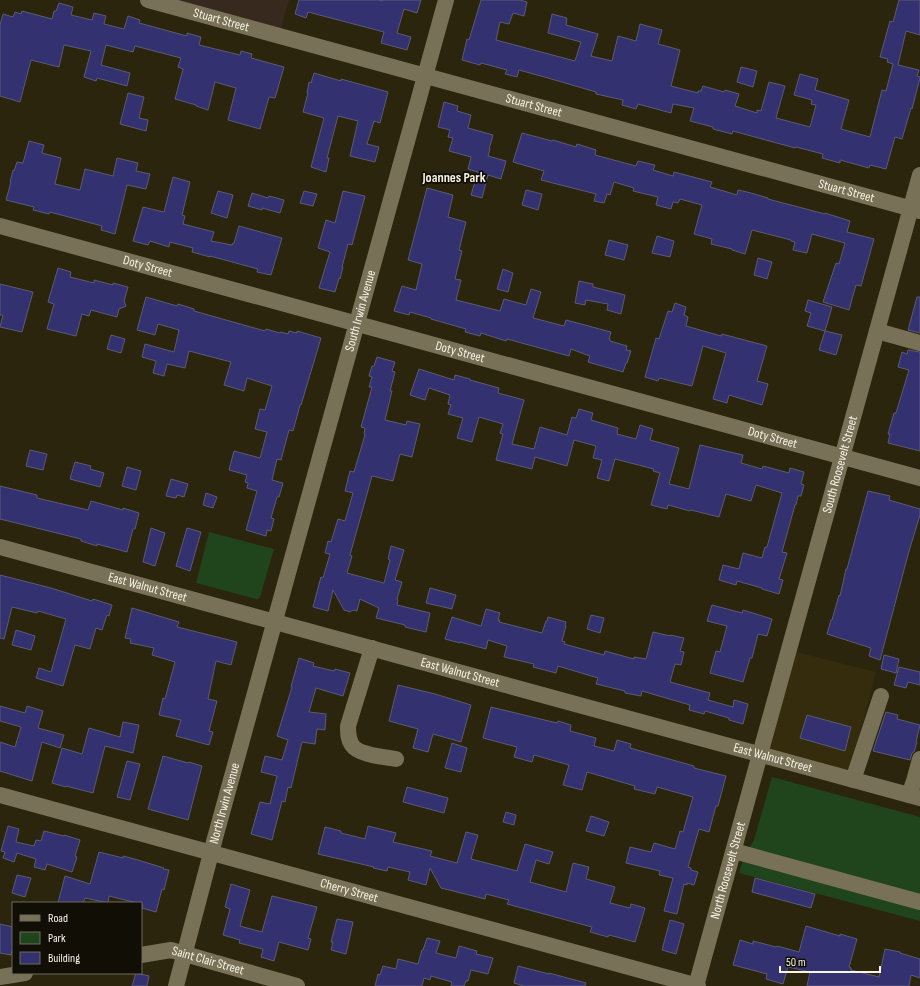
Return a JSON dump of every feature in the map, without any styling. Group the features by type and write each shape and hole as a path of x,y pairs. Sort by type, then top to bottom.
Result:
{"street":[{"name":"Stuart Street","path":"148,0 915,210"},
{"name":"South Irwin Avenue","path":"275,622 446,0"},
{"name":"South Roosevelt Street","path":"760,755 877,331 915,210 920,175"},
{"name":"Doty Street","path":"0,226 920,478"},
{"path":"877,331 920,343"},
{"name":"East Walnut Street","path":"0,548 372,648 914,797"},
{"name":"North Irwin Avenue","path":"176,986 275,622"},
{"path":"372,648 348,726 348,737 353,746 366,754 396,759"},
{"path":"853,780 881,696"},
{"name":"North Roosevelt Street","path":"697,986 760,755"},
{"path":"914,797 914,781 920,759"},
{"name":"Cherry Street","path":"0,795 697,986"},
{"path":"734,851 920,902"},
{"name":"Saint Clair Street","path":"142,955 171,950 297,986"},
{"path":"0,977 19,974"}],"shaded area":[{"path":"148,0 289,0 279,36"},
{"path":"789,650 876,672 848,779 760,755"}],"green space":[{"path":"209,532 274,549 260,597 258,599 196,583"},
{"path":"772,777 920,817 920,921 739,873 744,857 754,840"}],"building":[{"path":"299,0 421,0 417,13 404,9 397,33 411,37 407,50 381,43 384,32 308,12 306,18 295,14"},
{"path":"481,0 520,0 527,2 524,16 513,13 509,24 500,22 496,40 575,61 581,42 548,33 552,14 567,18 566,25 598,34 591,56 612,61 618,36 636,41 640,24 662,30 658,44 680,50 671,86 698,93 698,91 701,91 703,86 724,92 725,90 739,94 735,106 757,113 757,110 761,111 769,82 785,86 776,118 810,127 816,105 811,104 812,100 794,95 800,74 818,79 815,90 849,100 841,129 870,137 882,90 886,91 893,64 887,62 888,59 880,57 890,21 893,22 899,0 920,0 920,35 906,31 898,65 919,70 917,76 920,78 902,139 895,137 886,169 870,165 869,168 840,160 840,163 822,158 823,154 733,131 732,134 690,121 694,108 673,104 671,113 638,104 636,109 622,105 623,100 596,94 596,92 548,78 519,70 517,77 505,74 507,70 462,60 467,39 469,40"},
{"path":"59,3 73,7 71,15 92,20 94,13 106,16 104,24 124,29 128,16 140,20 139,23 187,36 187,33 201,37 199,45 240,55 241,51 252,54 251,58 284,67 275,98 269,97 260,129 228,120 236,88 215,82 208,110 175,99 183,69 178,67 181,58 135,46 133,52 106,45 101,65 130,73 127,86 97,78 96,81 84,77 91,51 64,45 59,67 31,60 20,102 0,96 0,25 3,14 13,17 15,12 21,14 22,11 52,19 54,11 56,11"},
{"path":"741,67 757,71 753,87 737,82"},
{"path":"314,73 388,92 380,123 374,121 367,144 379,147 375,162 350,156 358,121 338,116 327,158 329,158 326,172 311,167 324,118 303,112 309,82 311,83"},
{"path":"128,93 144,97 139,118 148,120 146,131 120,124"},
{"path":"444,102 458,106 457,111 471,115 468,128 493,135 488,156 506,161 501,179 488,175 482,198 471,195 478,172 468,169 471,157 449,151 453,138 448,137 450,130 438,127"},
{"path":"522,133 576,147 577,144 596,150 595,155 636,166 638,161 655,165 653,170 673,176 674,172 712,182 710,187 737,195 738,190 850,221 847,232 874,239 861,286 856,285 849,310 823,302 836,263 839,264 845,243 812,234 807,253 793,250 795,242 791,240 752,230 745,254 711,244 712,239 694,234 702,205 680,199 678,203 673,202 671,209 656,205 658,197 633,191 634,188 614,182 610,195 607,194 604,203 594,201 596,194 541,180 544,171 513,162"},
{"path":"29,141 44,145 42,153 61,158 55,184 80,190 85,169 113,176 117,158 138,163 136,171 150,174 146,189 127,185 115,234 101,230 102,226 50,212 49,214 33,210 34,207 6,200 13,170 14,171 17,162 23,163"},
{"path":"173,177 190,182 182,215 185,216 183,224 214,232 211,241 232,245 239,226 282,238 271,275 257,272 258,269 192,252 193,248 170,242 169,247 150,241 148,245 133,241 143,207 164,212"},
{"path":"427,188 453,195 448,217 466,222 459,250 462,251 455,279 461,280 456,300 500,311 504,299 526,305 531,289 541,292 533,318 564,326 566,320 611,332 609,339 610,341 627,346 626,350 631,351 623,372 588,362 590,356 571,349 569,356 507,339 506,341 481,333 480,336 465,332 466,329 410,312 409,315 394,311 402,286 416,290 422,264 408,260"},
{"path":"526,190 542,194 538,210 522,205"},
{"path":"218,191 233,195 227,218 211,213"},
{"path":"304,191 317,194 313,206 300,203"},
{"path":"343,191 365,196 352,245 348,244 340,279 339,278 335,292 319,288 330,252 318,248 326,220 335,223"},
{"path":"252,193 268,198 269,196 284,200 280,213 248,206"},
{"path":"657,236 674,241 670,257 652,253"},
{"path":"609,240 628,245 624,260 605,255"},
{"path":"758,258 772,262 767,279 754,275"},
{"path":"58,268 71,272 70,277 94,283 94,280 128,287 124,301 126,306 119,309 117,317 91,310 89,316 82,314 76,336 47,329 54,304 48,302"},
{"path":"503,269 513,273 508,292 497,289"},
{"path":"579,281 593,284 593,287 625,295 621,314 607,310 608,304 586,300 585,305 575,303"},
{"path":"0,284 33,292 22,332 0,327 3,315 0,315"},
{"path":"146,297 177,306 178,304 194,309 194,311 265,331 266,329 288,334 289,331 297,333 297,331 321,338 293,431 289,430 281,460 277,459 272,480 283,483 271,518 274,519 271,531 267,530 266,536 246,530 257,491 247,488 248,483 245,482 247,475 229,470 234,451 260,458 267,432 255,429 260,409 265,410 272,386 247,378 244,391 224,385 231,362 189,351 185,368 167,364 164,376 153,373 156,361 142,357 145,344 174,352 179,330 158,324 155,335 137,330"},
{"path":"917,297 920,297 920,333 908,330"},
{"path":"808,300 832,307 825,331 807,326 811,313 805,311"},
{"path":"675,303 686,307 684,315 688,317 686,326 721,336 722,334 767,346 757,381 768,384 762,405 729,395 727,403 713,399 726,353 703,346 692,386 659,378 658,381 645,377 656,338 659,339 668,311 672,312"},
{"path":"825,331 842,335 836,355 819,350"},
{"path":"111,335 125,339 121,353 107,349"},
{"path":"908,350 920,352 920,451 888,443 890,434 888,434 894,413 896,413 909,370 898,367 902,352 907,354"},
{"path":"377,357 395,362 392,371 395,372 390,391 392,391 385,420 406,425 407,421 420,424 412,457 400,454 393,481 372,476 350,555 352,556 347,573 384,583 390,560 388,559 391,546 404,550 395,580 402,582 397,599 397,605 430,613 426,632 376,618 379,608 360,599 357,611 353,610 350,612 344,610 333,590 328,611 313,607 321,577 323,578 330,554 325,553 328,541 331,542 338,519 345,521 353,493 345,491 350,471 354,472 365,435 365,428 361,427 372,387 369,387 372,377 369,376"},
{"path":"419,369 454,380 455,375 470,379 499,388 498,393 524,400 512,444 534,449 540,427 567,435 572,417 576,418 579,409 593,413 591,420 618,428 617,434 636,439 640,425 653,429 650,440 679,448 669,484 689,489 700,445 743,455 741,463 762,469 763,466 789,473 790,468 804,472 801,484 804,485 801,496 798,496 782,552 787,553 779,579 783,580 779,594 737,581 736,585 719,580 723,565 739,569 743,553 762,558 765,547 767,547 782,493 756,485 751,501 726,494 719,517 668,505 667,509 651,505 660,473 653,471 654,469 615,459 609,481 597,478 602,460 593,458 596,446 574,440 567,466 535,457 532,469 496,460 503,434 500,433 503,424 479,417 472,442 457,438 463,418 448,414 451,405 448,404 450,395 429,388 425,400 410,395"},
{"path":"30,450 47,454 43,470 26,466"},
{"path":"75,462 91,466 90,469 104,473 100,487 70,479"},
{"path":"127,467 141,471 136,490 122,486"},
{"path":"171,479 188,484 184,497 177,495 176,498 166,496"},
{"path":"0,486 37,495 37,498 88,510 91,501 139,513 127,552 97,544 97,546 81,541 81,539 0,519"},
{"path":"868,491 890,496 889,500 920,509 920,515 880,660 869,656 871,648 827,634 839,595 840,596"},
{"path":"206,493 217,497 213,508 203,505"},
{"path":"151,528 165,533 155,566 143,562"},
{"path":"187,528 201,532 190,571 176,566"},
{"path":"0,575 51,588 92,601 93,599 112,605 109,616 107,615 102,630 96,628 90,649 75,645 63,686 36,678 39,668 51,672 66,619 38,611 37,613 12,607 4,639 0,638"},
{"path":"430,588 456,595 452,609 426,603"},
{"path":"712,605 742,613 743,610 772,619 767,636 758,634 752,658 750,658 743,682 710,673 716,651 720,652 727,626 707,621"},
{"path":"132,608 179,622 177,627 237,642 231,665 216,661 208,699 217,701 209,731 213,732 209,745 176,736 181,720 159,715 175,662 152,655 154,648 130,643 131,639 125,638"},
{"path":"486,609 500,613 498,620 500,620 499,622 542,633 548,617 566,622 562,641 565,642 564,644 604,655 605,651 634,659 634,657 646,659 653,632 684,638 680,651 684,652 681,665 675,664 670,682 710,693 708,700 733,707 734,700 748,704 743,724 705,711 704,714 689,710 690,705 642,691 641,696 625,693 625,691 596,684 598,678 558,666 556,673 533,667 534,664 504,657 507,646 488,640 486,649 445,639 452,617 481,626"},
{"path":"591,615 604,618 600,633 587,629"},
{"path":"16,630 35,636 31,650 12,645"},
{"path":"884,655 899,659 896,673 881,669"},
{"path":"299,658 314,663 313,666 350,673 343,696 316,688 309,712 326,714 325,730 317,729 315,744 302,742 291,788 288,787 285,802 282,801 272,840 251,834 260,802 270,804 277,776 261,772 265,756 282,760 288,740 277,736"},
{"path":"899,667 920,672 920,685 908,682 906,688 894,685"},
{"path":"398,685 471,705 461,742 433,734 428,752 413,748 418,729 389,721"},
{"path":"0,706 25,713 27,706 43,711 38,728 64,735 60,748 42,742 32,781 0,771 0,742 15,747 21,727 0,721"},
{"path":"491,707 571,725 570,731 596,738 594,746 614,751 617,740 631,744 630,748 694,766 694,768 726,776 709,832 699,829 688,867 691,868 691,870 698,872 694,885 687,883 687,885 684,884 677,914 664,911 673,878 659,875 660,871 626,863 630,847 651,852 654,843 675,849 680,831 683,832 693,797 657,787 655,794 634,789 635,786 587,772 582,790 563,785 569,765 534,755 532,762 514,757 517,747 483,738"},
{"path":"886,712 898,715 897,719 920,725 917,742 910,760 873,751"},
{"path":"807,715 851,727 845,751 800,738"},
{"path":"123,722 139,725 133,753 105,746 93,793 52,783 62,748 82,754 89,728 120,737"},
{"path":"452,743 467,748 461,772 445,768"},
{"path":"163,756 202,766 188,820 148,809"},
{"path":"127,761 140,764 130,800 117,797"},
{"path":"407,787 448,798 444,813 403,802"},
{"path":"506,812 516,815 514,825 503,822"},
{"path":"591,816 609,822 604,836 586,831"},
{"path":"8,826 19,829 16,842 34,846 36,840 41,841 44,831 80,840 75,856 77,857 72,872 47,864 45,870 34,867 36,859 17,853 14,862 3,858 5,852 1,851"},
{"path":"368,826 396,833 393,842 432,851 430,856 457,863 466,832 478,835 471,859 517,871 525,844 553,852 549,864 536,860 530,882 566,892 573,863 589,867 586,879 615,887 610,903 630,908 631,904 645,908 635,942 590,932 592,927 507,904 509,900 486,894 485,899 441,888 430,868 426,885 408,880 410,872 388,867 387,871 318,854 325,827 365,839"},
{"path":"99,852 123,858 123,856 169,870 156,912 142,908 142,902 133,902 109,896 108,902 85,898 83,902 58,902 65,876 90,884"},
{"path":"17,875 31,878 25,897 12,893"},
{"path":"755,878 815,894 811,908 752,892"},
{"path":"231,884 250,890 240,926 262,932 272,896 317,907 308,938 311,939 308,950 279,942 274,961 261,957 263,949 239,943 240,940 223,935 230,909 225,907"},
{"path":"337,919 353,922 346,954 331,950 333,942 331,942"},
{"path":"670,920 684,924 676,954 662,950"},
{"path":"0,924 12,927 12,950 11,955 0,953"},
{"path":"806,926 840,936 840,934 857,939 849,967 851,970 879,977 885,949 900,952 920,959 920,978 911,975 909,986 807,986 810,972 788,967 783,984 766,979 767,974 733,965 740,940 753,944 753,941 799,952"},
{"path":"427,938 440,941 436,953 456,958 459,946 477,951 476,954 493,958 488,974 471,970 468,981 466,981 464,986 451,986 452,982 431,976 430,980 424,978 422,986 375,986 378,974 380,975 383,966 396,969 398,959 418,964"},
{"path":"518,966 586,983 585,986 524,986 514,983"},
{"path":"136,974 149,976 147,986 132,986"}],"district":[{"name":"Joannes Park","path":"454,177"}]}
